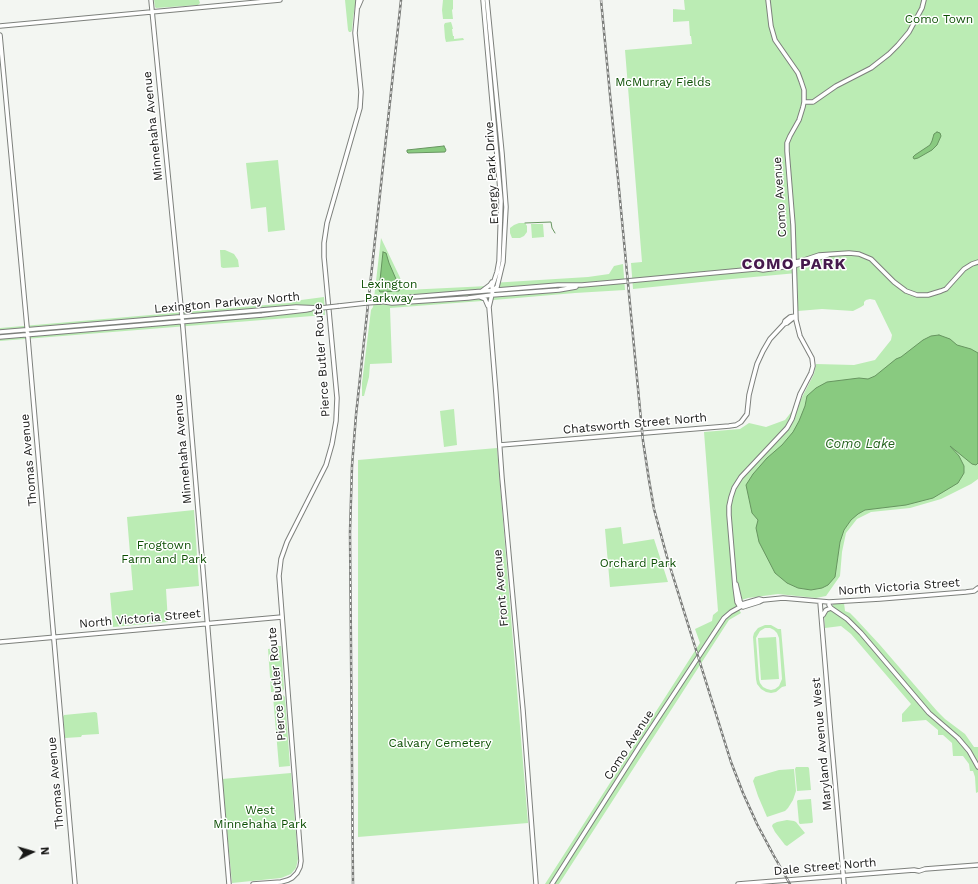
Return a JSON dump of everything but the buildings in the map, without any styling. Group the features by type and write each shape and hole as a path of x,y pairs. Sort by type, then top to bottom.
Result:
{"street":[{"name":"Minnehaha Avenue","path":"151,0 182,319 229,884"},
{"path":"0,26 280,0"},
{"name":"Pierce Butler Route","path":"254,884 288,880 297,873 301,861 278,581 281,559 288,540 326,465 336,421 337,398 324,243 328,217 360,108 361,92 355,33 358,0"},
{"name":"Pierce Butler Route","path":"358,7 361,0"},
{"name":"Energy Park Drive","path":"483,0 501,202 499,261 492,287 494,290"},
{"name":"Energy Park Drive","path":"487,0 506,207 503,262 497,287 494,290"},
{"name":"Como Avenue","path":"735,580 729,515 732,494 738,480 787,428 792,419 800,394 812,371 813,362 798,333 795,316 793,225 787,156 787,146 791,133 800,116 804,102 804,90 800,76 773,36 768,0"},
{"path":"804,102 813,102 836,86 871,68 889,54 909,32 922,8 924,0"},
{"name":"Thomas Avenue","path":"0,35 28,332 75,884"},
{"path":"381,302 411,297 558,285 582,285 755,269 794,264 819,255 838,253 859,254 871,259 901,288 911,293 932,295 949,285 964,269 978,262"},
{"path":"481,291 490,285 496,274"},
{"path":"381,302 398,303 477,297 559,290 582,285"},
{"name":"Front Avenue","path":"494,290 489,307 536,884"},
{"path":"477,297 485,299 489,307"},
{"name":"Lexington Parkway North","path":"0,332 28,332 182,319 296,307 321,308 381,302"},
{"name":"Chatsworth Street North","path":"500,445 733,426 741,422 747,414 749,395 757,364 763,351 773,335 785,321 790,317 795,316"},
{"name":"Lexington Parkway North","path":"0,337 28,332"},
{"path":"735,580 742,606"},
{"path":"735,580 737,602 742,606"},
{"name":"North Victoria Street","path":"763,600 782,598 829,602 966,592 978,588"},
{"path":"739,594 743,600 750,601"},
{"path":"742,606 750,601 759,599 763,600"},
{"path":"742,606 763,600"},
{"name":"Maryland Avenue West","path":"820,602 844,884"},
{"path":"829,602 831,608 854,625 928,713 958,738 969,751 978,767"},
{"name":"Como Avenue","path":"552,884 724,618 742,606"},
{"path":"822,618 825,611 831,608"},
{"name":"North Victoria Street","path":"0,642 282,617"},
{"name":"Dale Street North","path":"738,884 843,875 914,870 919,871 924,869 978,865"}],"green space":[{"path":"154,0 199,0 200,3 198,5 156,8"},
{"path":"345,0 356,0 351,32 348,30"},
{"path":"443,0 453,0 453,19 443,19"},
{"path":"684,0 978,0 978,479 941,499 910,508 871,512 857,519 846,533 842,552 840,576 826,596 816,598 778,594 748,598 735,602 741,613 729,620 559,884 545,884 700,643 695,629 712,621 713,615 718,611 704,432 740,429 749,423 766,427 785,420 800,401 814,374 816,364 854,365 875,360 891,340 892,335 875,300 866,300 864,305 853,311 822,309 798,311 797,273 633,289 631,263 642,262 625,50 692,44 689,21 673,22 673,9 685,10"},
{"path":"451,22 454,39 463,38 464,40 446,42 444,25 445,23"},
{"path":"278,160 285,230 268,232 266,207 251,209 246,163"},
{"path":"519,223 525,223 527,226 527,232 520,238 512,238 510,228"},
{"path":"531,224 543,224 544,237 532,238"},
{"name":"Lexington Parkway","path":"381,238 406,290 488,286 491,283 588,277 609,274 614,266 623,264 625,290 390,308 392,363 370,364 369,377 364,396 362,396 362,383"},
{"path":"220,250 225,250 234,254 238,260 239,267 221,267"},
{"name":"Lexington Parkway","path":"324,297 325,315 0,341 0,328 289,303"},
{"path":"454,409 457,445 444,447 440,411"},
{"name":"Calvary Cemetery","path":"497,448 528,823 358,837 358,460"},
{"name":"Frogtown Farm and Park","path":"194,510 199,586 166,589 168,622 113,627 110,593 133,590 127,517"},
{"name":"Orchard Park","path":"621,527 623,544 654,539 668,582 610,587 605,529"},
{"path":"844,603 845,611 850,613 880,645 937,711 965,734 974,747 978,747 978,792 976,793 975,777 973,771 970,771 969,764 963,756 953,756 952,743 943,735 938,735 938,730 926,720 902,722 902,714 911,704 851,634 841,626 825,628 825,612 833,607 833,604"},
{"path":"765,625 771,625 781,629 786,686 782,687 776,692 766,692 757,684 753,637 758,628","holes":["765,628 770,628 777,633 779,638 782,679 779,686 771,690 763,687 760,683 756,638 760,631"]},
{"path":"776,637 779,679 761,680 758,638"},
{"path":"278,646 281,646 284,689 282,692 271,692 268,649 278,648"},
{"path":"283,695 285,697 290,766 279,767 273,696"},
{"path":"97,713 99,734 65,738 64,715"},
{"path":"796,767 809,768 811,790 797,791"},
{"path":"794,769 796,791 793,800 785,811 767,817 753,781 755,777 779,770"},
{"name":"West Minnehaha Park","path":"291,773 298,859 296,868 291,874 281,878 232,883 222,779"},
{"path":"811,799 813,822 800,824 797,801"},
{"path":"787,820 796,822 805,833 787,846 772,826 777,822"}],"water":[{"path":"937,132 940,133 941,136 937,145 932,150 914,159 913,157 915,155 930,145 934,134"},
{"path":"444,146 446,150 445,152 407,152 407,150"},
{"path":"383,252 386,253 399,286 399,291 380,292 379,290"},
{"name":"Como Lake","path":"939,335 950,339 957,345 971,349 978,353 978,463 976,465 972,464 950,446 959,456 964,466 964,473 958,483 933,498 906,505 865,510 858,514 851,520 844,530 840,542 835,577 828,585 811,590 798,588 787,583 775,573 759,542 756,528 758,520 752,513 746,485 753,474 767,458 782,445 793,432 805,406 807,396 816,388 827,382 859,378 868,379 875,376 923,340 931,336"}],"waterway":[{"path":"525,223 551,222 555,233"}],"railway":[{"path":"353,884 350,532 352,466 356,415 401,0"},
{"path":"601,0 643,441 654,509 667,557 731,762 757,824 790,884"}],"district":[{"name":"COMO PARK","path":"794,264"}],"park label":[{"name":"Como Town","path":"939,19"},
{"name":"McMurray Fields","path":"663,82"}]}
